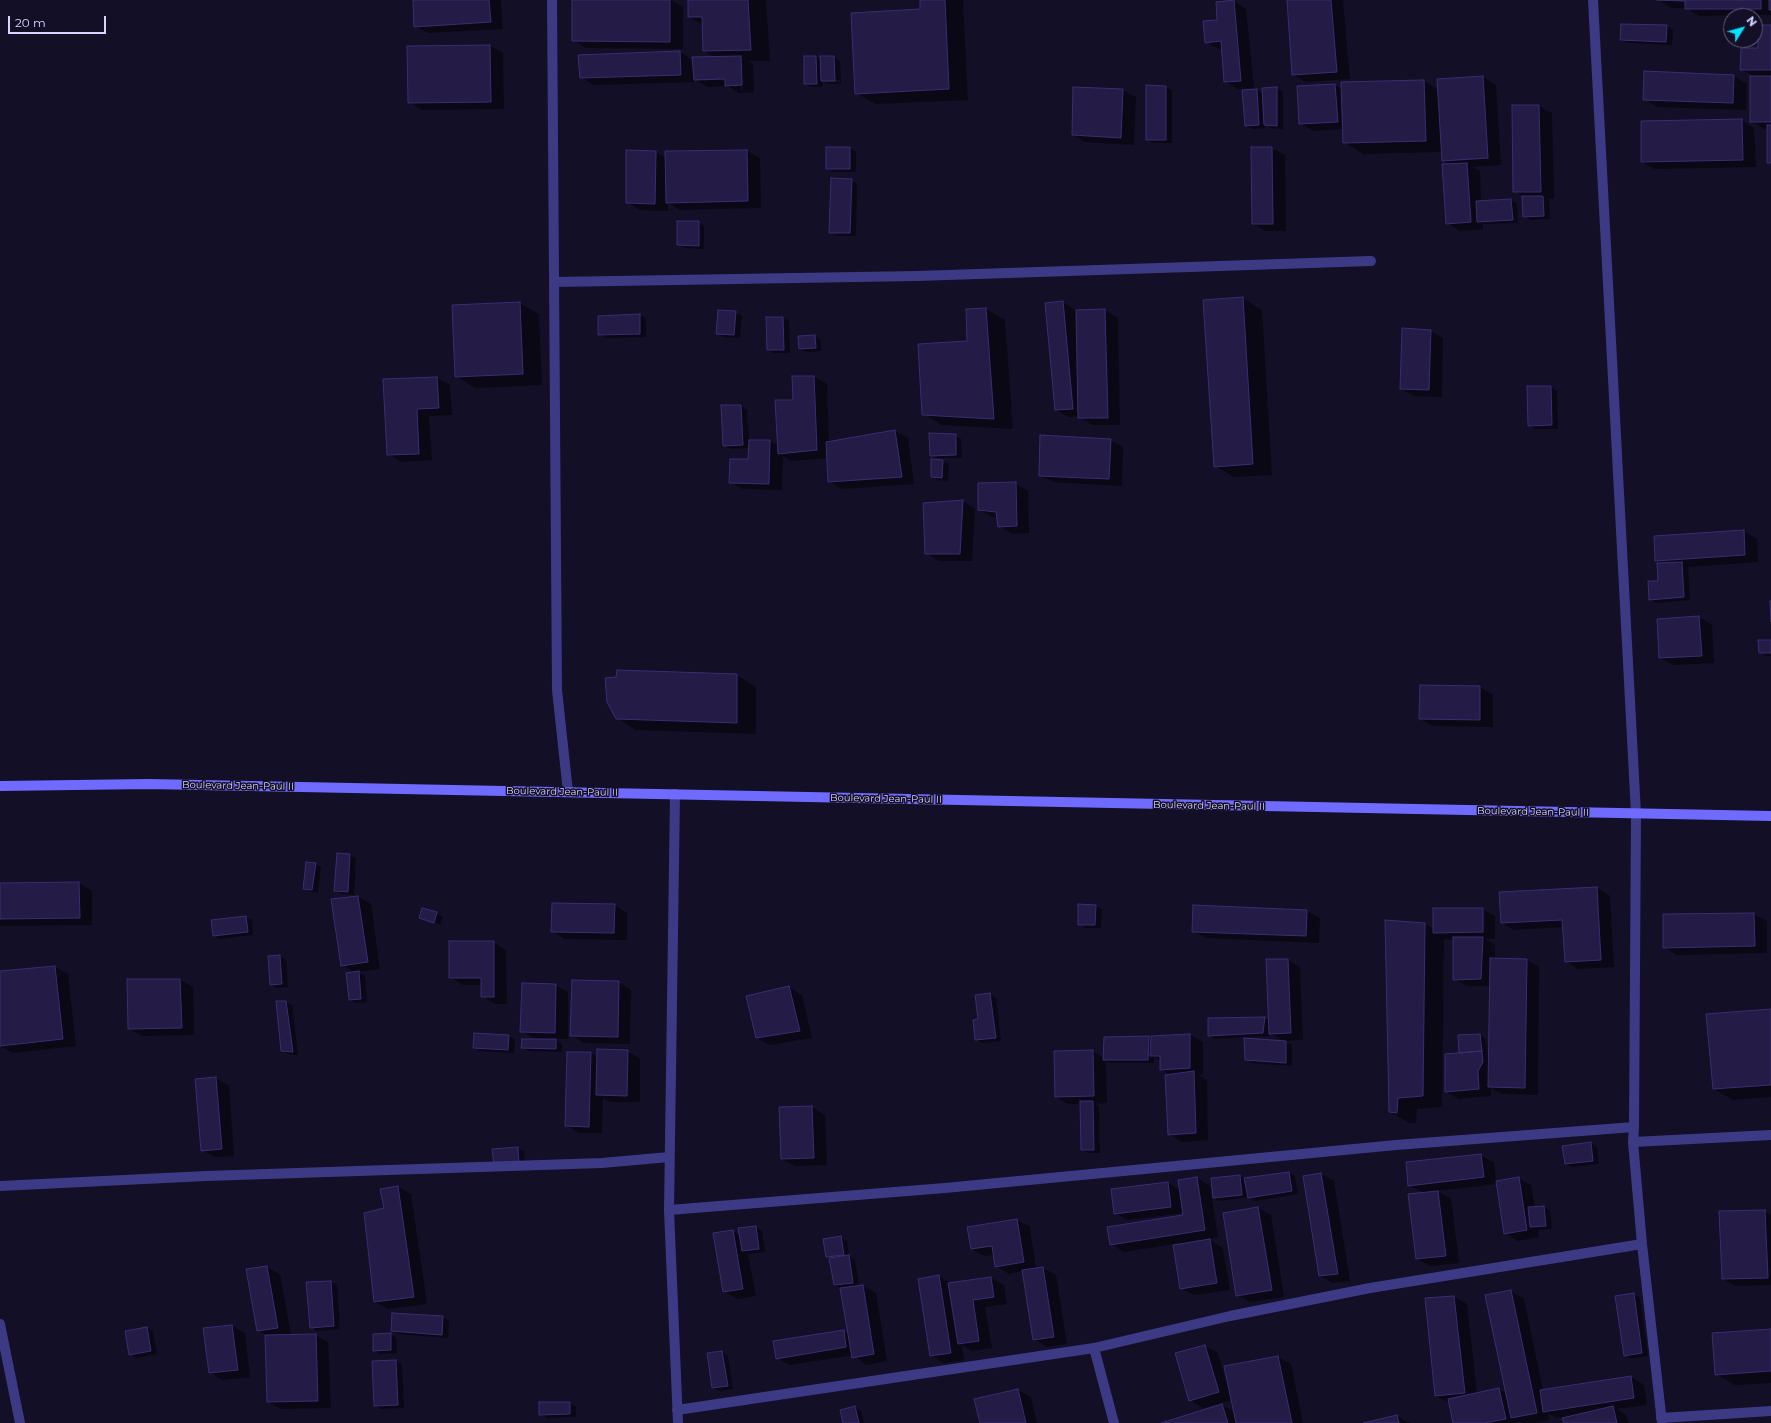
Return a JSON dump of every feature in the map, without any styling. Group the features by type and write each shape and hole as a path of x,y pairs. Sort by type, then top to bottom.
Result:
{"main road":[{"name":"Boulevard Jean-Paul II","path":"0,786 149,784 1771,816"}],"street":[{"path":"552,0 557,690 568,792"},
{"path":"1593,0 1636,814 1633,1142 1642,1244 1662,1421 1771,1411"},
{"path":"554,282 910,276 1371,261"},
{"path":"675,794 669,1210 678,1423"},
{"path":"669,1210 953,1187 1396,1145 1634,1128"},
{"path":"1633,1142 1771,1135"},
{"path":"0,1186 206,1176 602,1163 669,1157"},
{"path":"677,1410 1094,1348 1230,1316 1370,1288 1642,1244"},
{"path":"0,1324 20,1423"},
{"path":"1094,1348 1114,1423"}],"building":[{"path":"413,0 489,0 491,22 414,27"},
{"path":"572,0 670,0 670,42 572,41"},
{"path":"688,0 748,0 751,50 703,51 702,17 688,17"},
{"path":"920,0 945,0 949,89 855,94 851,13 920,9"},
{"path":"1234,0 1241,81 1224,82 1221,41 1205,43 1203,21 1217,20 1216,2"},
{"path":"1287,0 1331,0 1337,72 1292,75"},
{"path":"1657,0 1761,0 1761,8 1685,9 1685,1"},
{"path":"1769,0 1771,0 1771,10 1769,10"},
{"path":"1621,24 1667,25 1666,42 1620,40"},
{"path":"1763,25 1771,25 1771,70 1740,70 1741,48 1763,48"},
{"path":"490,45 491,102 408,103 407,46"},
{"path":"680,51 681,75 580,78 578,55"},
{"path":"741,56 742,85 725,86 725,79 694,80 692,57"},
{"path":"804,56 816,56 817,84 804,84"},
{"path":"820,56 834,56 835,81 821,81"},
{"path":"1644,71 1734,75 1733,103 1643,100"},
{"path":"1483,76 1488,158 1442,161 1437,79"},
{"path":"1750,76 1771,76 1771,122 1750,122"},
{"path":"1424,80 1426,141 1343,143 1341,82"},
{"path":"1335,84 1338,122 1299,124 1297,86"},
{"path":"1146,85 1166,86 1166,140 1146,140"},
{"path":"1073,87 1123,89 1121,138 1072,135"},
{"path":"1277,87 1277,126 1264,125 1262,88"},
{"path":"1257,89 1259,125 1245,126 1242,90"},
{"path":"1512,105 1539,105 1541,192 1513,192"},
{"path":"1742,119 1743,160 1641,162 1641,121"},
{"path":"1767,125 1771,125 1771,163 1767,163"},
{"path":"826,147 850,147 850,169 826,169"},
{"path":"1251,147 1272,147 1273,224 1252,224"},
{"path":"626,150 656,151 655,204 626,203"},
{"path":"747,150 748,201 666,203 665,151"},
{"path":"1467,163 1471,222 1446,224 1442,164"},
{"path":"831,178 852,179 850,233 829,233"},
{"path":"1522,196 1543,196 1544,216 1523,217"},
{"path":"1511,199 1513,220 1477,222 1476,201"},
{"path":"677,221 699,221 699,246 677,245"},
{"path":"1243,297 1253,464 1214,467 1203,300"},
{"path":"1063,301 1073,409 1055,410 1045,303"},
{"path":"520,302 523,374 455,377 452,305"},
{"path":"986,308 994,419 922,415 918,344 967,341 966,309"},
{"path":"1105,309 1108,418 1078,418 1076,310"},
{"path":"718,310 736,311 734,335 716,334"},
{"path":"640,314 640,334 598,335 598,316"},
{"path":"766,317 783,317 784,350 767,350"},
{"path":"1402,328 1431,330 1429,390 1400,389"},
{"path":"815,335 816,348 799,349 798,336"},
{"path":"792,376 814,376 817,450 778,454 775,400 793,400"},
{"path":"437,377 439,408 417,409 419,454 387,455 383,379"},
{"path":"1527,386 1551,386 1552,425 1528,426"},
{"path":"721,405 741,405 743,445 723,446"},
{"path":"895,430 902,477 828,482 826,442"},
{"path":"929,433 956,434 956,455 930,456"},
{"path":"1040,435 1111,439 1109,479 1039,476"},
{"path":"749,440 770,440 769,484 729,483 730,459 748,459"},
{"path":"931,459 943,460 942,478 931,477"},
{"path":"1016,482 1017,526 998,527 996,512 978,510 978,483"},
{"path":"963,500 960,554 925,554 923,503"},
{"path":"1744,530 1745,555 1655,561 1654,536"},
{"path":"1682,562 1684,597 1649,600 1648,581 1658,581 1657,563"},
{"path":"1770,601 1771,601 1771,622"},
{"path":"1699,616 1702,656 1659,658 1657,619"},
{"path":"1758,640 1771,640 1771,653 1759,653"},
{"path":"617,670 737,674 737,723 616,719 607,702 605,678 616,677"},
{"path":"1420,685 1480,686 1480,720 1419,719"},
{"path":"337,853 350,854 348,892 334,891"},
{"path":"306,862 316,863 312,890 303,889"},
{"path":"79,882 80,918 0,919 0,883"},
{"path":"1597,887 1601,960 1565,962 1562,920 1501,923 1499,892"},
{"path":"358,896 368,962 341,966 331,899"},
{"path":"552,903 615,904 614,933 551,932"},
{"path":"1078,904 1096,905 1095,925 1078,925"},
{"path":"1193,905 1307,910 1306,936 1192,932"},
{"path":"422,908 437,912 434,923 419,918"},
{"path":"1433,908 1483,908 1483,932 1433,933"},
{"path":"1754,913 1755,946 1663,948 1663,914"},
{"path":"246,916 248,932 213,936 211,920"},
{"path":"1385,920 1425,923 1423,1096 1398,1098 1397,1113 1389,1112"},
{"path":"1453,937 1483,937 1481,979 1453,980"},
{"path":"449,941 494,941 494,997 481,997 481,978 449,978"},
{"path":"280,955 282,984 270,985 268,956"},
{"path":"1490,958 1527,959 1525,1088 1488,1087"},
{"path":"1266,959 1288,959 1291,1033 1269,1034"},
{"path":"55,966 63,1039 0,1046 0,971"},
{"path":"359,971 361,999 349,1000 346,973"},
{"path":"127,979 180,979 182,1028 128,1029"},
{"path":"572,980 619,981 618,1037 570,1036"},
{"path":"522,983 556,984 555,1033 520,1032"},
{"path":"789,986 800,1031 756,1038 746,996"},
{"path":"990,993 996,1038 975,1040 973,1020 978,1019 975,995"},
{"path":"276,1001 286,1001 293,1052 281,1051"},
{"path":"1771,1009 1771,1085 1713,1089 1706,1014"},
{"path":"1265,1017 1263,1033 1208,1036 1208,1018"},
{"path":"474,1033 509,1035 508,1050 473,1048"},
{"path":"1190,1034 1190,1068 1160,1070 1160,1056 1150,1056 1151,1036"},
{"path":"1480,1034 1482,1051 1459,1053 1458,1035"},
{"path":"1149,1036 1148,1060 1103,1060 1104,1037"},
{"path":"1244,1038 1286,1041 1286,1063 1245,1060"},
{"path":"522,1039 556,1039 556,1049 521,1048"},
{"path":"597,1049 628,1050 627,1096 596,1095"},
{"path":"1093,1050 1094,1096 1055,1097 1054,1051"},
{"path":"1482,1051 1483,1062 1478,1071 1479,1089 1445,1092 1445,1054"},
{"path":"567,1052 591,1052 589,1127 565,1126"},
{"path":"1194,1071 1196,1133 1168,1135 1165,1075"},
{"path":"216,1077 222,1149 201,1151 195,1079"},
{"path":"1080,1101 1093,1101 1094,1150 1081,1150"},
{"path":"812,1106 814,1158 781,1159 779,1107"},
{"path":"1591,1142 1593,1161 1565,1164 1562,1146"},
{"path":"518,1147 519,1163 494,1165 492,1149"},
{"path":"1481,1154 1484,1177 1408,1186 1406,1162"},
{"path":"1289,1172 1292,1191 1248,1198 1244,1178"},
{"path":"1321,1173 1338,1274 1319,1276 1303,1176"},
{"path":"1240,1175 1242,1195 1213,1198 1211,1178"},
{"path":"1197,1177 1205,1230 1110,1245 1107,1227 1183,1215 1178,1180"},
{"path":"1519,1177 1527,1230 1504,1234 1496,1181"},
{"path":"1168,1182 1171,1207 1114,1214 1111,1189"},
{"path":"398,1186 414,1297 374,1302 364,1213 384,1208 380,1189"},
{"path":"1438,1191 1446,1256 1416,1259 1408,1194"},
{"path":"1544,1206 1546,1226 1530,1227 1528,1207"},
{"path":"1258,1207 1272,1290 1236,1296 1223,1213"},
{"path":"1765,1210 1768,1278 1722,1279 1719,1211"},
{"path":"1017,1219 1024,1262 995,1267 992,1246 971,1249 967,1227"},
{"path":"756,1226 759,1249 742,1251 738,1228"},
{"path":"733,1230 743,1289 723,1292 713,1233"},
{"path":"841,1236 844,1255 826,1257 823,1239"},
{"path":"1210,1239 1217,1283 1180,1289 1173,1245"},
{"path":"849,1255 853,1283 834,1285 829,1258"},
{"path":"267,1266 278,1328 257,1331 246,1269"},
{"path":"1043,1267 1054,1337 1033,1340 1022,1270"},
{"path":"939,1275 951,1353 930,1356 918,1279"},
{"path":"991,1277 994,1297 973,1300 979,1341 958,1344 948,1283"},
{"path":"331,1281 334,1326 310,1328 306,1282"},
{"path":"863,1285 874,1354 852,1358 840,1288"},
{"path":"1511,1290 1537,1413 1511,1418 1485,1295"},
{"path":"1634,1293 1642,1353 1624,1356 1615,1296"},
{"path":"1454,1296 1465,1393 1435,1396 1425,1298"},
{"path":"392,1313 443,1316 442,1335 391,1331"},
{"path":"232,1325 238,1370 209,1373 203,1328"},
{"path":"147,1327 151,1351 129,1355 125,1331"},
{"path":"1771,1329 1771,1371 1715,1375 1712,1333"},
{"path":"844,1330 846,1347 776,1359 773,1341"},
{"path":"391,1333 391,1350 373,1351 373,1334"},
{"path":"316,1334 318,1401 267,1402 265,1335"},
{"path":"1205,1345 1219,1392 1189,1401 1175,1353"},
{"path":"722,1351 728,1386 712,1388 707,1353"},
{"path":"1278,1356 1292,1423 1236,1423 1224,1366"},
{"path":"396,1360 398,1405 374,1406 372,1361"},
{"path":"1631,1376 1634,1398 1543,1412 1540,1390"},
{"path":"1499,1388 1506,1419 1484,1423 1453,1423 1448,1399"},
{"path":"1018,1389 1026,1423 980,1423 974,1399"},
{"path":"539,1402 570,1402 570,1414 539,1415"},
{"path":"1222,1404 1228,1423 1161,1423"},
{"path":"855,1406 859,1423 843,1423 840,1410"},
{"path":"1613,1406 1617,1423 1564,1423 1562,1418"},
{"path":"1397,1415 1399,1423 1363,1423"}]}
